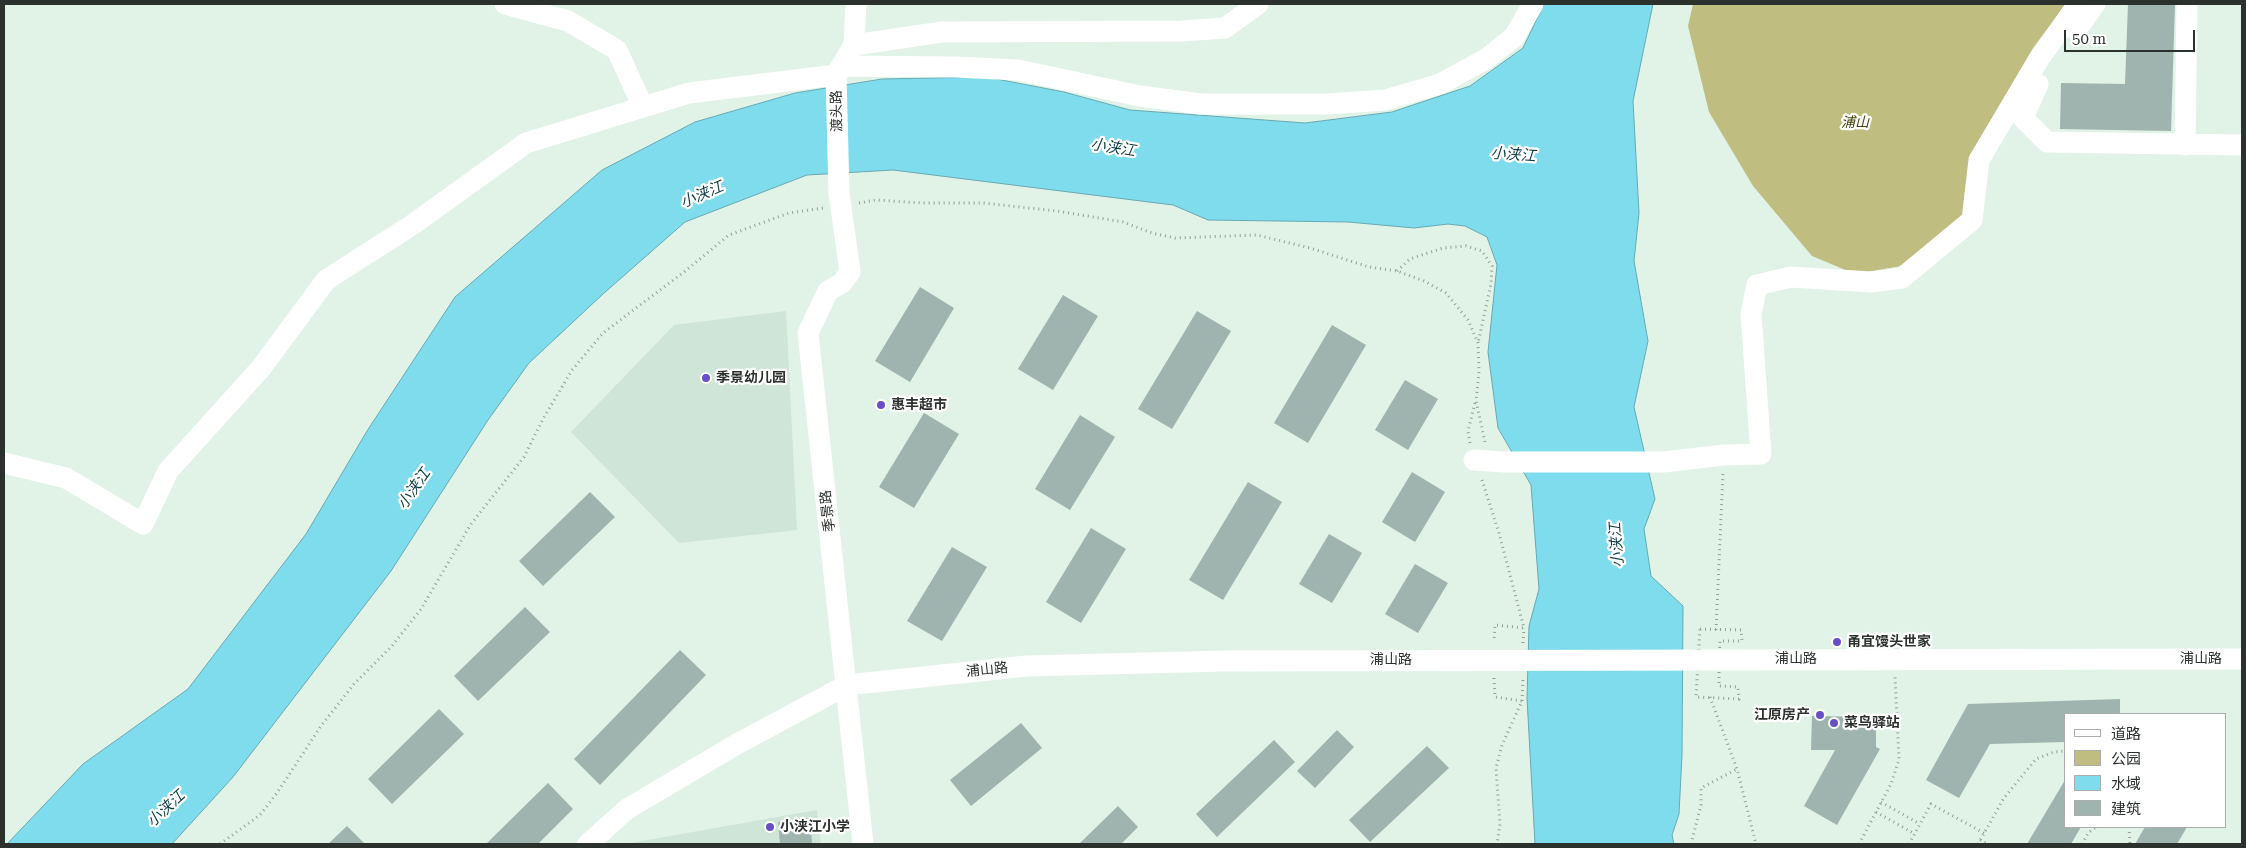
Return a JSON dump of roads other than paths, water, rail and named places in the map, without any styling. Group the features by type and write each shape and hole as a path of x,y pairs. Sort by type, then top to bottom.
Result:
{"street":[{"path":"505,4 568,21 617,50 643,107"},
{"path":"838,70 854,45 856,4"},
{"path":"854,45 942,32 1182,31 1225,28 1258,4"},
{"path":"4,464 66,478 143,524 168,471 261,368 326,280 412,225 526,143 688,93 838,70 955,67 1018,70 1140,96 1201,104 1327,104 1385,100 1440,84 1486,59 1514,37 1533,4"},
{"path":"1489,461 1663,462 1724,455 1761,454 1752,314 1757,285 1792,277 1871,282 1902,278 1972,220 1979,160 2039,58 2078,4"},
{"path":"2095,4 2034,90 2023,118 2047,142 2242,145"},
{"path":"2184,144 2187,4"},
{"name":"渡头路","path":"838,70 840,199"},
{"name":"季景路","path":"840,199 850,272 842,283 828,291 808,333 863,844"},
{"name":"浦山路","path":"588,844 627,809 738,744 847,685 1026,666 1224,661 2242,659"}],"water":[{"name":"小浃江","path":"1544,4 1653,4 1633,101 1639,213 1634,261 1648,341 1634,407 1655,499 1644,529 1651,576 1683,606 1682,755 1679,814 1672,835 1674,844 1535,844 1527,698 1529,626 1539,589 1531,485 1498,428 1488,352 1497,265 1487,237 1465,226 1448,224 1414,228 1348,222 1208,220 1173,205 893,170 807,175 685,222 603,294 529,363 488,420 391,571 233,777 172,844 7,844 83,764 188,689 306,534 367,431 455,297 602,170 695,122 795,93 882,79 986,77 1064,92 1130,110 1305,123 1392,112 1470,86 1523,48"}],"place":[{"name":"季景幼儿园","path":"706,378"},
{"name":"惠丰超市","path":"881,405"},
{"name":"甬宜馒头世家","path":"1837,642"},
{"name":"江原房产","path":"1820,715"},
{"name":"菜鸟驿站","path":"1834,723"},
{"name":"小浃江小学","path":"770,827"}],"park label":[{"name":"浦山","path":"1855,123"}]}
